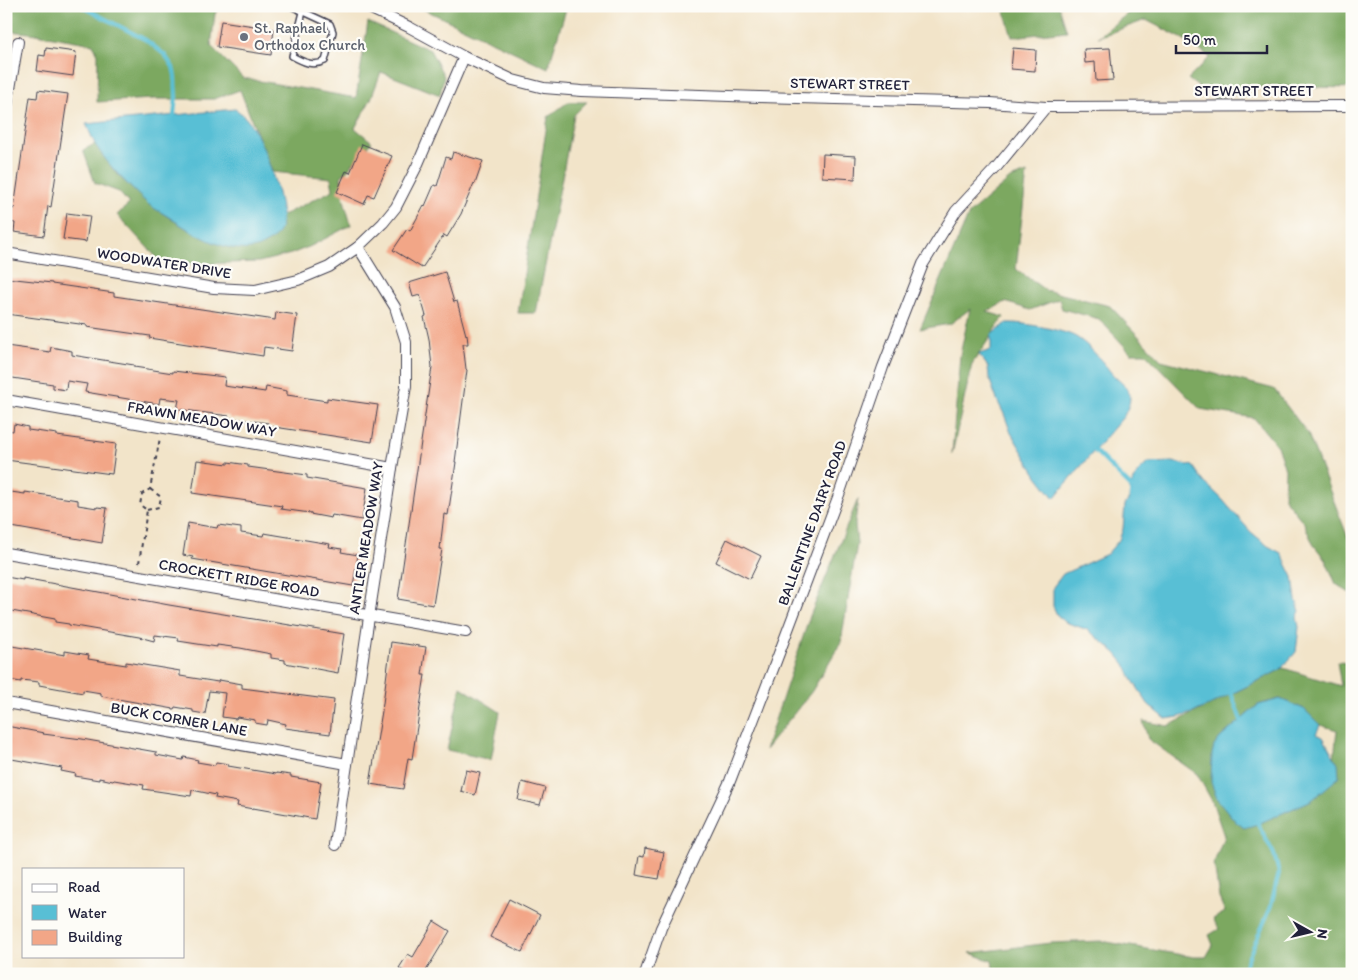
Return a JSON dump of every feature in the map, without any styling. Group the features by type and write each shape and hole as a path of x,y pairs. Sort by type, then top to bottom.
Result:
{"street":[{"name":"STEWART STREET","path":"365,6 513,80 544,88 759,97 990,103 1046,107 1352,106"},
{"path":"6,112 18,42"},
{"name":"WOODWATER DRIVE","path":"6,252 214,288 255,290 298,280 329,267 358,247 383,223 396,207 417,166 464,57"},
{"name":"BALLENTINE DAIRY ROAD","path":"644,974 661,928 730,781 840,492 883,367 923,264 956,211 995,169 1046,107"},
{"name":"ANTLER MEADOW WAY","path":"335,844 406,386 406,342 395,307 358,247"},
{"name":"FRAWN MEADOW WAY","path":"6,400 392,468"},
{"name":"CROCKETT RIDGE ROAD","path":"6,553 466,632"},
{"name":"BUCK CORNER LANE","path":"6,703 347,764"}],"lane":[{"path":"291,6 304,12 330,24 332,32 325,61 320,64 304,63 292,56 304,12"}],"path":[{"path":"147,510 140,505 141,499 142,494 150,489 160,438"},
{"path":"147,510 159,506 160,497 150,489"},
{"path":"139,563 147,510"}],"green space":[{"path":"6,6 220,6 215,14 211,46 243,78 356,98 368,22 430,50 444,76 440,95 381,72 371,99 355,128 372,142 341,177 344,200 351,225 311,246 291,254 259,262 193,264 159,260 117,215 129,204 119,192 95,183 83,150 95,144 110,166 145,200 185,227 230,248 281,227 281,216 333,190 331,178 272,172 240,90 214,99 153,99 97,102 98,54 93,44 30,33 6,31"},
{"path":"417,6 567,6 548,68"},
{"path":"1003,6 1059,6 1067,31 1012,37"},
{"path":"1137,6 1352,6 1352,88 1267,86 1214,99 1188,79 1210,57 1183,39 1146,20 1098,37"},
{"path":"568,102 587,102 574,115 536,313 518,313 548,117"},
{"path":"1027,173 1016,269 1045,290 1110,306 1161,360 1274,389 1308,434 1352,548 1352,663 1348,644 1351,594 1336,584 1325,559 1313,544 1304,523 1284,498 1285,469 1277,446 1254,418 1200,409 1145,353 1131,353 1099,319 1062,309 1059,299 1030,310 1005,302 987,312 1004,317 972,364 952,454 960,355 970,309 950,324 920,329 969,214 1010,179"},
{"path":"858,499 855,524 857,544 841,642 812,691 765,750 810,616"},
{"path":"1337,662 1352,663 1352,833 1348,851 1352,874 1352,974 994,974 992,961 970,953 1050,943 1101,941 1194,957 1206,957 1213,945 1209,935 1219,929 1213,919 1225,912 1219,898 1214,863 1224,836 1212,801 1197,774 1148,739 1143,721 1168,726 1283,668 1341,686","holes":["1280,699 1304,709 1320,725 1337,730 1334,759 1220,738 1258,705"]},
{"path":"461,687 500,712 491,760 447,750"}],"water":[{"path":"235,109 253,127 262,145 279,197 282,219 279,231 272,239 252,249 239,249 217,244 150,206 107,161 95,144 86,124"},
{"path":"1007,323 1042,327 1070,334 1081,340 1125,386 1130,397 1124,416 1054,498 1037,476 1011,433 989,378 988,367 979,354 991,350 991,335"},
{"path":"1173,462 1193,466 1204,482 1251,532 1268,546 1281,553 1293,577 1296,600 1300,611 1297,617 1299,627 1296,652 1280,670 1195,712 1166,719 1148,704 1125,664 1116,653 1088,630 1065,622 1057,615 1053,606 1053,587 1063,574 1107,554 1119,540 1123,529 1125,505 1129,499 1130,486 1138,472 1148,463"},
{"path":"1280,699 1304,709 1320,725 1316,734 1323,737 1338,764 1339,777 1312,800 1258,824 1244,828 1236,822 1217,799 1211,782 1214,746 1220,738 1258,705"}],"building":[{"path":"221,21 274,29 271,55 217,47"},
{"path":"46,48 76,52 73,76 37,71 39,55 45,56"},
{"path":"1013,48 1036,50 1035,71 1011,69"},
{"path":"1110,48 1113,80 1096,81 1095,62 1085,63 1084,49"},
{"path":"38,90 68,94 51,207 48,206 44,236 14,232 15,223 10,222 12,208 14,209 30,97 37,98"},
{"path":"362,144 392,156 374,197 368,195 364,204 337,192 346,171 350,173"},
{"path":"453,152 483,161 461,214 447,237 444,235 422,268 393,250 407,229 410,231 425,206 434,185 437,186 446,157 451,159"},
{"path":"823,154 856,156 855,179 822,177"},
{"path":"67,213 90,216 86,242 63,239"},
{"path":"445,272 454,302 457,301 467,334 468,344 463,344 467,370 454,476 448,515 444,514 440,549 442,549 433,605 398,599 432,367 424,317 426,316 420,295 413,297 409,283"},
{"path":"6,278 52,283 114,293 114,296 275,320 276,312 297,315 292,351 264,347 263,356 149,338 150,336 87,327 87,325 6,314"},
{"path":"6,346 50,352 51,347 72,351 72,355 134,365 134,367 173,373 173,371 225,377 224,386 265,392 266,387 287,391 287,395 327,401 327,398 378,405 372,442 268,426 268,423 229,418 229,416 177,409 179,400 160,398 159,404 85,392 87,384 67,381 66,390 53,388 53,384 6,377"},
{"path":"14,424 28,427 28,430 57,434 57,436 116,444 112,474 6,460 6,430 13,431"},
{"path":"197,460 248,465 248,467 307,475 307,478 367,488 362,520 332,515 331,518 281,509 282,506 192,493"},
{"path":"11,492 25,494 25,492 78,500 78,505 107,508 102,543 6,526 6,494 11,494"},
{"path":"188,523 217,528 218,525 241,528 241,533 263,536 264,533 330,544 329,547 342,549 341,552 358,555 353,586 192,559 193,557 183,555"},
{"path":"727,539 761,556 750,579 716,562"},
{"path":"6,577 23,580 23,578 169,605 344,634 338,673 285,663 285,660 271,658 271,654 240,648 217,645 217,647 178,641 179,638 155,635 154,641 69,625 55,622 55,619 6,610"},
{"path":"391,642 426,647 422,675 425,675 412,759 408,758 403,789 370,784"},
{"path":"6,645 65,655 65,651 89,655 88,659 126,665 126,662 180,671 180,676 242,684 242,688 334,700 330,734 285,728 286,724 268,720 267,725 255,723 255,720 222,717 225,693 209,691 205,714 193,712 193,710 175,707 174,709 101,696 101,693 83,690 83,693 39,685 39,682 9,680 9,678 6,678"},
{"path":"6,726 43,734 156,752 156,755 183,760 184,757 198,760 197,762 215,765 216,762 229,764 228,766 291,775 291,777 321,782 315,819 237,806 238,802 215,798 216,795 192,790 191,796 143,789 144,785 75,776 76,774 61,771 62,768 6,758"},
{"path":"466,770 480,773 475,795 461,791"},
{"path":"522,782 545,788 540,805 518,800"},
{"path":"645,848 664,852 659,879 636,875 639,856 644,857"},
{"path":"509,899 540,915 522,952 490,937"},
{"path":"434,921 450,931 424,974 408,974 399,968 408,954 413,957"}],"waterway":[{"path":"81,6 146,40 165,55 173,67 175,76 175,118"},
{"path":"1091,447 1133,491"},
{"path":"1230,690 1242,723"},
{"path":"1241,974 1270,909 1279,873 1274,854 1258,824 1258,820"}],"place":[{"name":"St. Raphael Orthodox Church","path":"244,37"}]}
